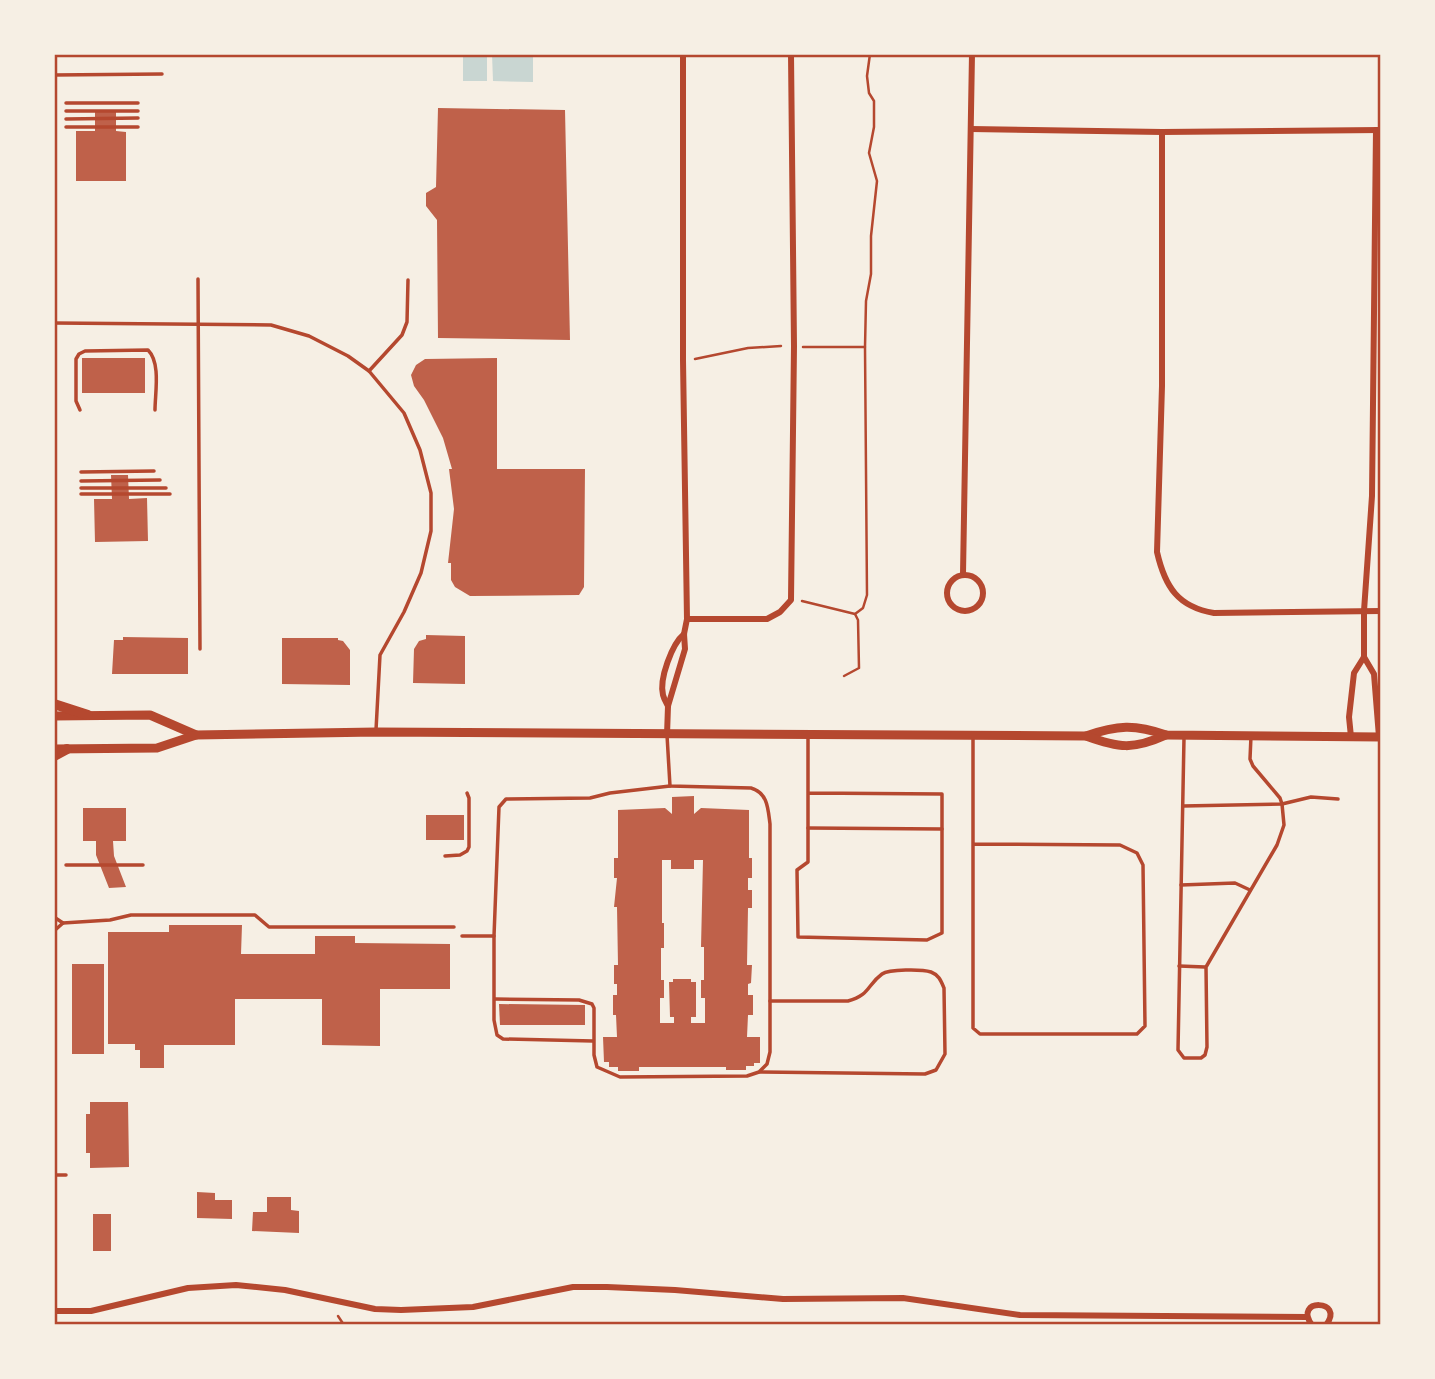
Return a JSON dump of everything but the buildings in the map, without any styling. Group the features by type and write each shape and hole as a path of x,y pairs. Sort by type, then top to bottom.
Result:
{"main road":[{"path":"54,704 88,715"},
{"path":"54,716 150,715 196,735"},
{"path":"1086,736 1111,727 1144,727 1166,735 1184,736 1380,737"},
{"path":"54,749 157,748 196,735 376,733 1086,736 1111,745 1144,745 1166,735"},
{"path":"54,756 68,749"}],"street":[{"path":"667,735 668,706 685,649 687,619 683,360 683,54"},
{"path":"687,619 767,619 780,612 791,600 791,54"},
{"path":"963,574 972,54"},
{"path":"971,129 1162,132 1378,130 1372,496 1364,611 1364,657 1374,674 1380,737"},
{"path":"1162,132 1162,386 1157,552 1168,582 1183,602 1197,610 1214,613 1381,611"},
{"path":"963,574 975,578 983,587 979,605 968,611 956,609 947,595 947,589 953,579 963,574"},
{"path":"668,706 662,693 665,672 676,641 684,635"},
{"path":"1350,737 1349,717 1354,673 1364,657"},
{"path":"54,1311 91,1311 188,1288 236,1285 285,1290 375,1310 472,1307 573,1287 607,1287 783,1299 903,1298 1020,1315 1307,1317"},
{"path":"1307,1317 1312,1307 1322,1305 1330,1312 1330,1320 1326,1325"},
{"path":"1307,1317 1312,1325"}],"lane":[{"path":"54,75 162,74"},
{"path":"66,103 138,103"},
{"path":"66,111 138,111"},
{"path":"66,118 138,118"},
{"path":"66,127 138,127"},
{"path":"198,279 200,649"},
{"path":"369,371 384,356 407,322 408,280"},
{"path":"54,323 271,325 309,336 348,356 369,371 404,413 420,450 431,492 431,531 421,573 404,612 380,655 376,733"},
{"path":"80,410 76,401 76,359 79,354 85,351 148,350 153,355 155,364 155,410"},
{"path":"81,472 154,471"},
{"path":"81,481 160,480"},
{"path":"81,488 166,488"},
{"path":"81,494 170,494"},
{"path":"667,735 670,786"},
{"path":"808,735 808,793 808,862 797,870 798,937 927,940 942,933 942,794 808,793"},
{"path":"973,735 973,844 973,1028 980,1034 1138,1034 1145,1026 1143,865 1136,853 1120,845 973,844"},
{"path":"1184,736 1178,1050 1184,1058 1200,1058 1205,1055 1206,967 1277,845 1284,825 1280,799 1253,766 1251,736"},
{"path":"594,1041 503,1039 497,1035 494,936 499,807 506,799 590,798 670,786 751,788 758,790 766,799 770,824 770,1052 766,1064 759,1072"},
{"path":"445,856 460,855 469,847 467,793"},
{"path":"1183,806 1282,804 1311,797 1338,799"},
{"path":"808,828 942,829"},
{"path":"66,865 144,865"},
{"path":"1181,885 1235,883 1250,890"},
{"path":"54,918 62,923 110,920 131,915 254,915 269,927 454,927"},
{"path":"54,931 62,923"},
{"path":"462,936 494,936"},
{"path":"1180,966 1206,967"},
{"path":"495,999 588,1002 594,1008 594,1055 597,1068 620,1077 747,1076 759,1072 925,1074 936,1070 945,1054 944,988 940,979 932,972 886,972 860,998 770,1000"},
{"path":"54,1175 66,1175"}],"path":[{"path":"855,614 863,608 867,594 866,301 870,291 871,236 877,181 869,153 874,127 874,101 867,76 870,54"},
{"path":"695,359 748,348 781,346"},
{"path":"803,347 865,347"},
{"path":"800,601 855,614"},
{"path":"844,676 859,668 858,620 855,614"},
{"path":"338,1316 344,1325"}],"shaded area":[{"path":"463,54 487,54 487,81 463,81"},
{"path":"492,54 533,54 533,82 493,81"}]}
